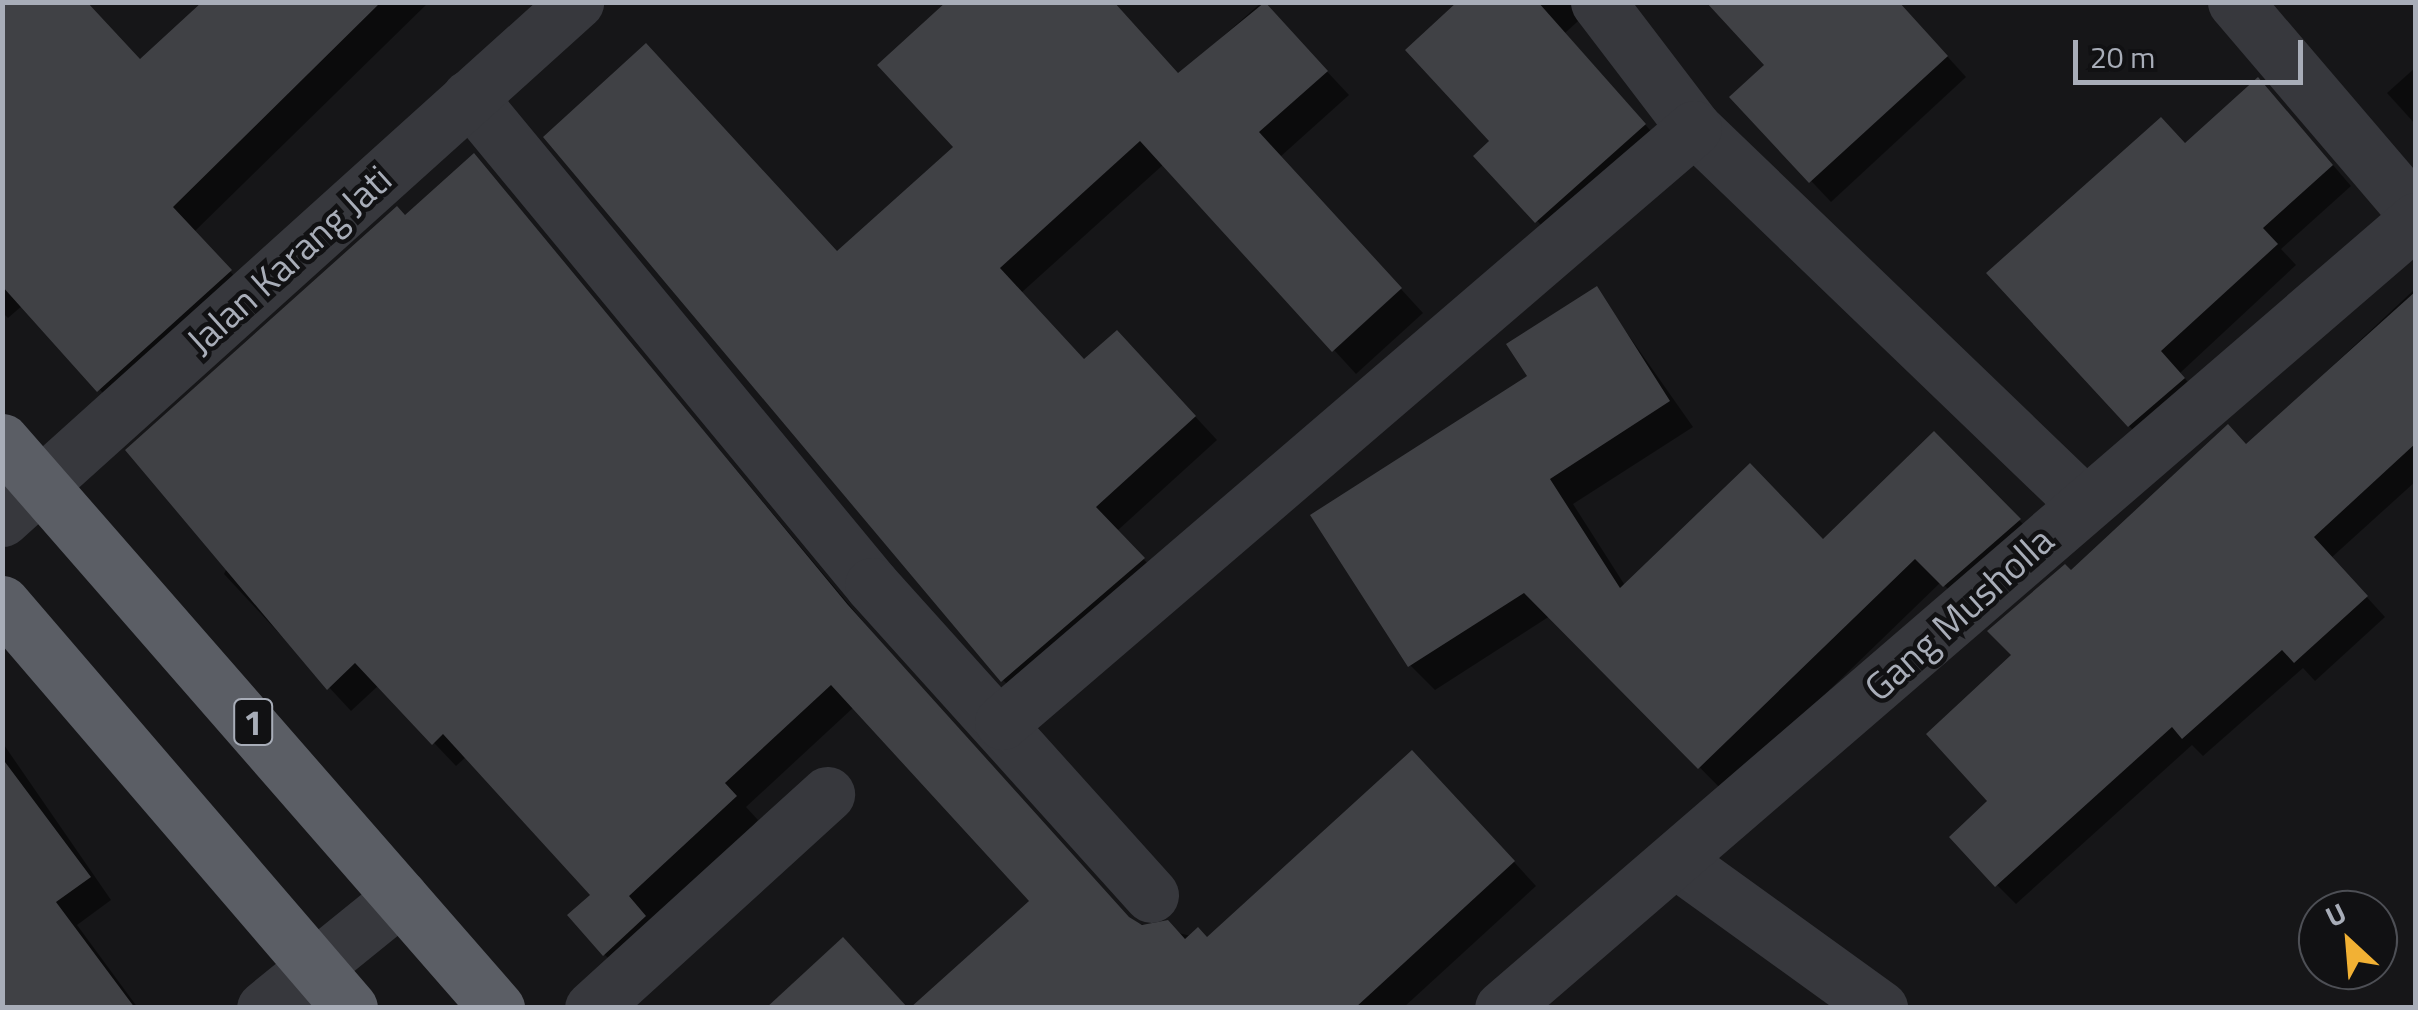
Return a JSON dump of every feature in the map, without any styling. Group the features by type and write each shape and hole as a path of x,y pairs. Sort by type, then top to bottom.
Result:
{"highway":[{"name":"1","path":"2,441 22,501 401,897 498,1008"},
{"path":"2,603 332,988"}],"street":[{"name":"Jalan Karang Jati","path":"22,501 576,2"},
{"path":"1598,2 1694,128 2084,503"},
{"path":"2235,2 2416,217"},
{"path":"469,97 797,497 1002,722 1152,896"},
{"path":"1002,722 1694,128"},
{"name":"Gang Musholla","path":"1502,1008 2416,217"},
{"path":"592,1008 827,794"},
{"path":"1676,860 1880,1008"},
{"path":"264,1008 332,988 401,897"}],"building":[{"path":"2,2 87,2 140,59 202,2 381,2 173,207 232,270 97,392 2,286"},
{"path":"946,2 1114,2 1178,73 1265,2 1328,71 1259,132 1402,288 1332,352 1140,141 1000,268 1084,359 1117,330 1196,416 1096,507 1145,558 1001,682 543,137 646,43 837,251 953,147 877,65"},
{"path":"1457,2 1538,2 1646,124 1535,223 1473,156 1489,141 1405,50"},
{"path":"1706,2 1899,2 1948,56 1809,183 1729,97 1764,65"},
{"path":"2258,77 2333,165 2263,228 2278,244 2161,351 2185,378 2128,427 1986,273 2161,117 2185,143"},
{"path":"474,153 848,605 1129,917 1142,925 1168,920 1185,939 1198,927 1207,937 1412,750 1515,861 1355,1008 910,1008 1029,901 831,685 725,783 737,796 629,896 646,916 603,956 567,915 590,895 443,734 432,745 355,663 327,690 125,450 397,206 405,215"},
{"path":"1597,286 1670,401 1550,479 1620,588 1750,463 1823,539 1934,431 2021,519 1943,587 1915,559 1698,769 1524,593 1408,667 1310,515 1527,376 1506,344"},
{"path":"2416,291 2416,443 2314,537 2368,596 2294,663 2282,650 2182,739 2172,727 1995,887 1949,837 1987,801 1926,734 2011,655 1987,631 2065,564 2071,570 2228,424 2246,444"},
{"path":"2,758 91,877 56,902 135,1008 2,1008"},
{"path":"843,937 908,1008 766,1008"}]}
